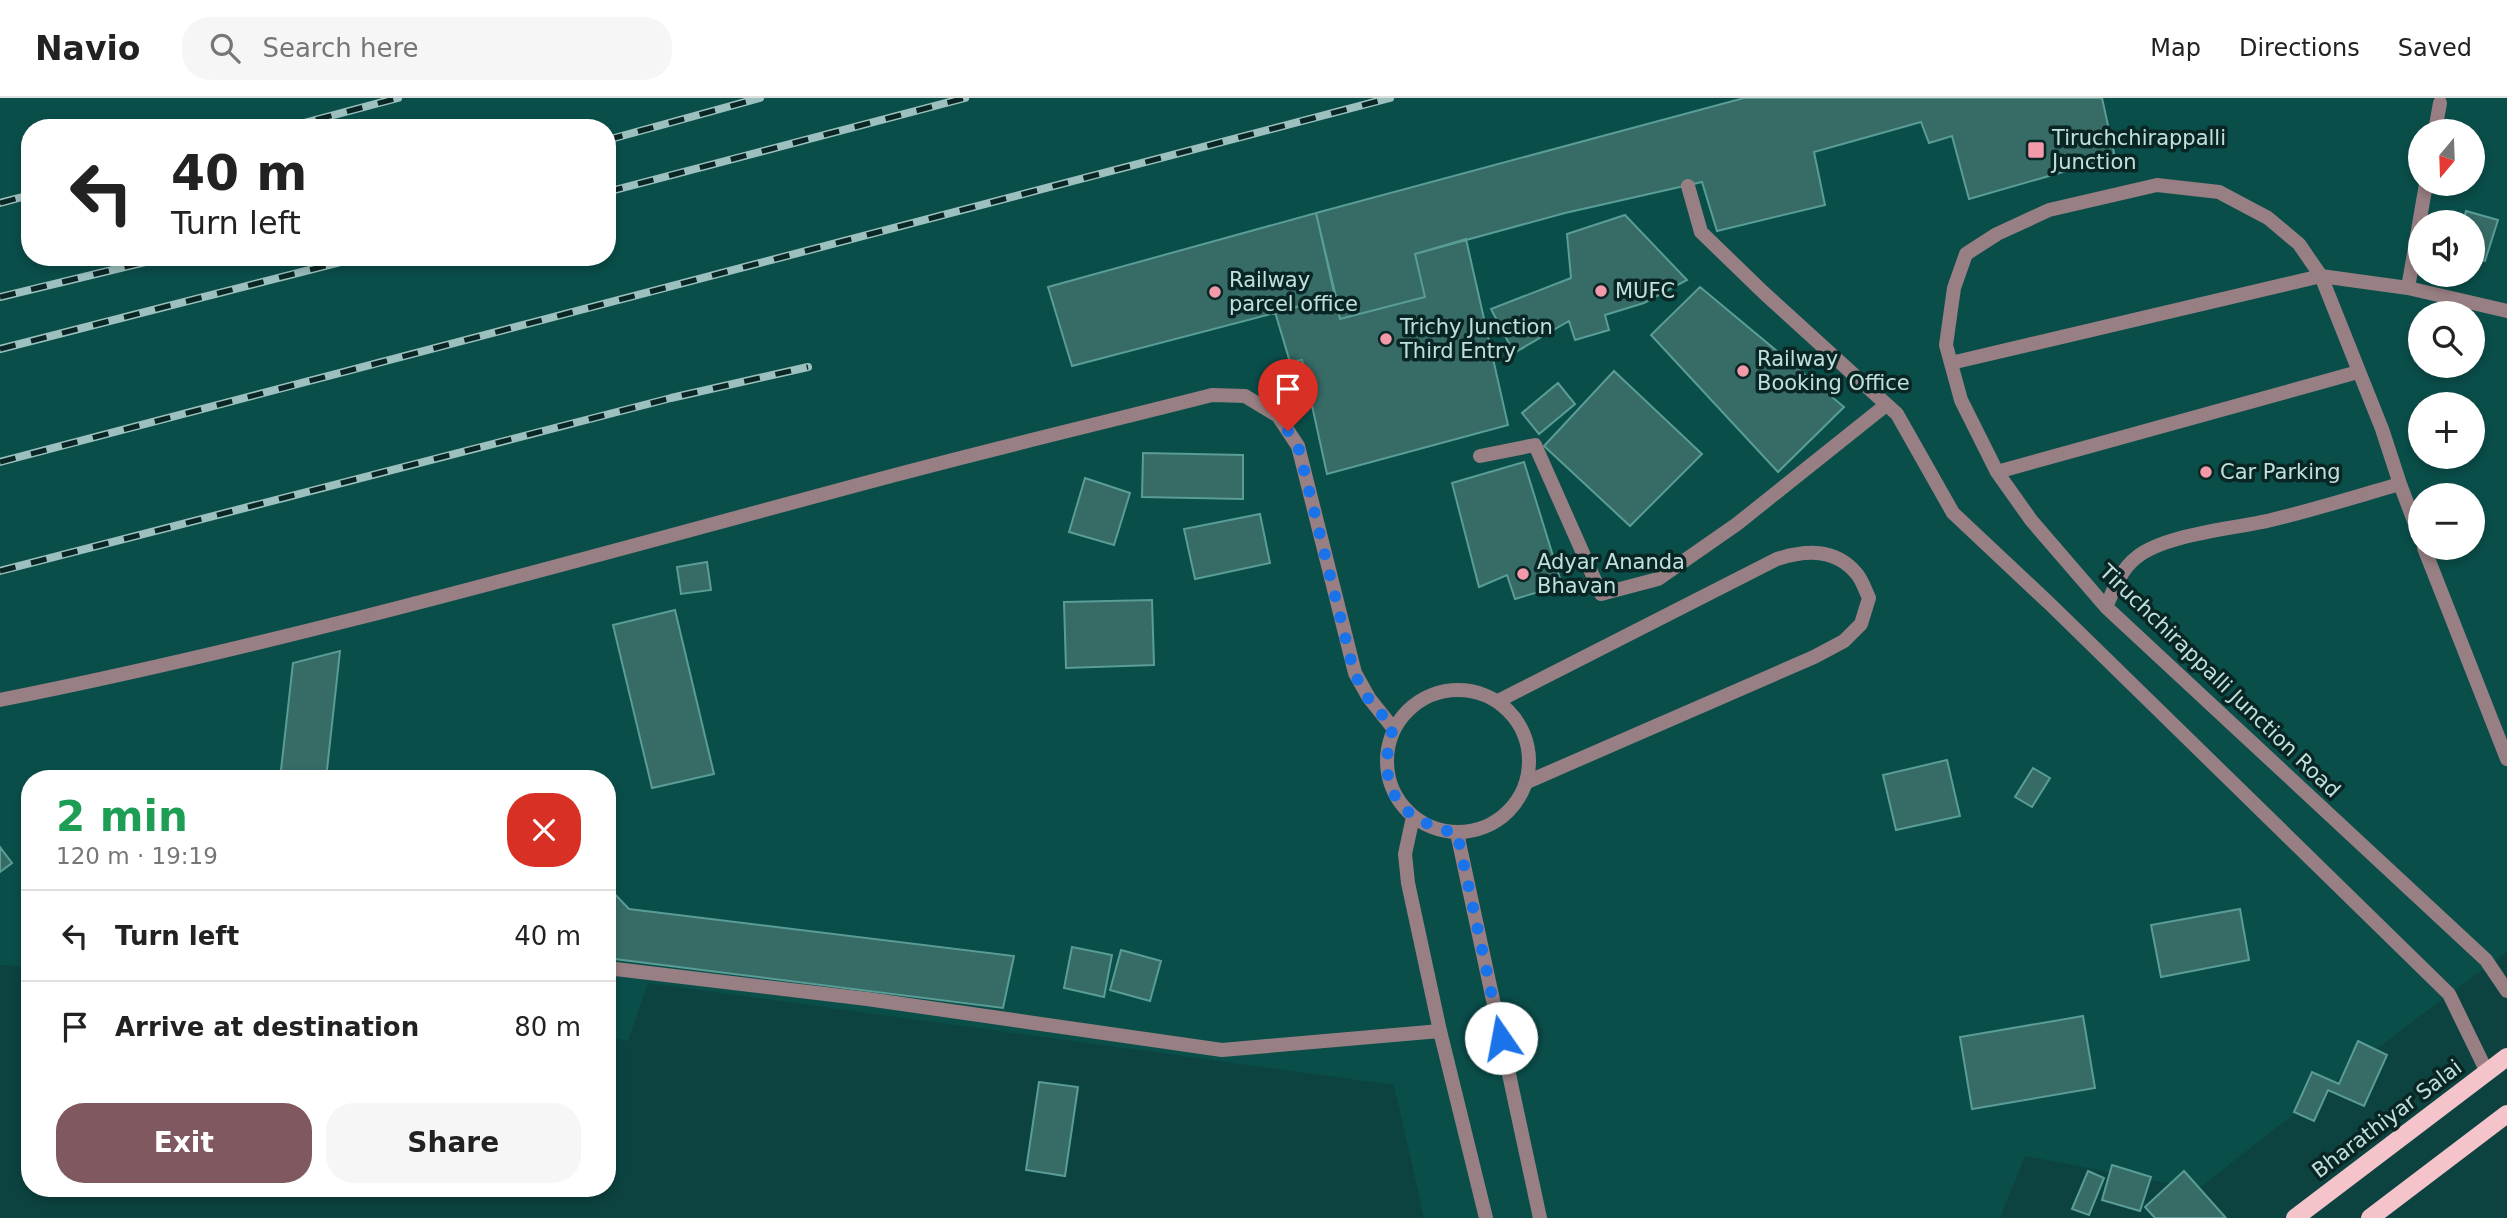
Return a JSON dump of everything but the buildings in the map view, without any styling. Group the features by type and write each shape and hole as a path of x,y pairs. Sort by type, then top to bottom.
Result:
{"main road":[{"name":"Bharathiyar Salai","path":"2295,1218 2507,1057"},
{"path":"2370,1218 2507,1114"}],"street":[{"path":"2437,119 2440,103"},
{"name":"Tiruchchirappalli Junction Road","path":"2408,505 2382,429 2321,276 2299,244 2268,218 2219,192 2157,184 2049,211 1997,234 1966,254 1954,288 1946,345 1961,400 1997,472 2031,520 2106,607 2486,960 2507,991"},
{"path":"1688,186 1701,232 1897,414 1953,513 2449,994 2487,1072"},
{"path":"2408,288 2424,196"},
{"path":"1951,363 2321,276 2408,288 2507,311"},
{"path":"1997,472 2358,372"},
{"path":"0,700 132,674 308,630 899,474 1212,395 1245,396 1278,416 1298,446 1354,673 1368,698 1393,728"},
{"path":"1480,456 1535,445 1601,594 1658,579 1737,524 1886,405"},
{"path":"2106,607 2121,575 2137,556 2159,545 2295,514 2400,484"},
{"path":"1498,701 1777,559 1801,551 1831,554 1856,573 1869,598 1861,624 1844,641 1527,782"},
{"path":"2429,560 2507,759"},
{"path":"1453,689 1477,691 1498,701 1514,717 1526,737 1530,759 1527,782 1517,803 1500,819 1480,829 1457,833 1434,828 1413,817 1397,798 1387,776 1386,751 1393,728 1408,708 1429,695 1453,689"},
{"path":"1413,817 1405,854 1408,883 1440,1031 1486,1218"},
{"path":"1457,833 1540,1218"},
{"path":"616,969 867,999 1222,1050 1440,1031"}],"shaded area":[{"path":"0,98 2507,98 2507,952 2409,1024 2198,1189 2025,1156 2000,1218 1424,1218 1394,1085 648,983 628,1041 616,1039 616,770 21,770 21,966 0,965"}],"railway":[{"path":"319,119 398,98"},
{"path":"616,138 760,98"},
{"path":"616,190 965,98"},
{"path":"0,462 1390,98"},
{"path":"0,203 21,197"},
{"path":"0,297 129,266"},
{"path":"0,349 325,266"},
{"path":"0,571 671,398 808,367"}],"place":[{"name":"Tiruchchirappalli Junction","path":"2036,150"},
{"name":"MUFC","path":"1601,291"},
{"name":"Railway parcel office","path":"1215,292"},
{"name":"Trichy Junction Third Entry","path":"1386,339"},
{"name":"Railway Booking Office","path":"1743,371"},
{"name":"Car Parking","path":"2206,472"},
{"name":"Adyar Ananda Bhavan","path":"1523,574"}],"route":[{"path":"1288,431 1298,446 1354,673 1368,698 1393,728 1386,751 1387,776 1397,798 1413,817 1434,828 1457,833 1501,1038"}]}
